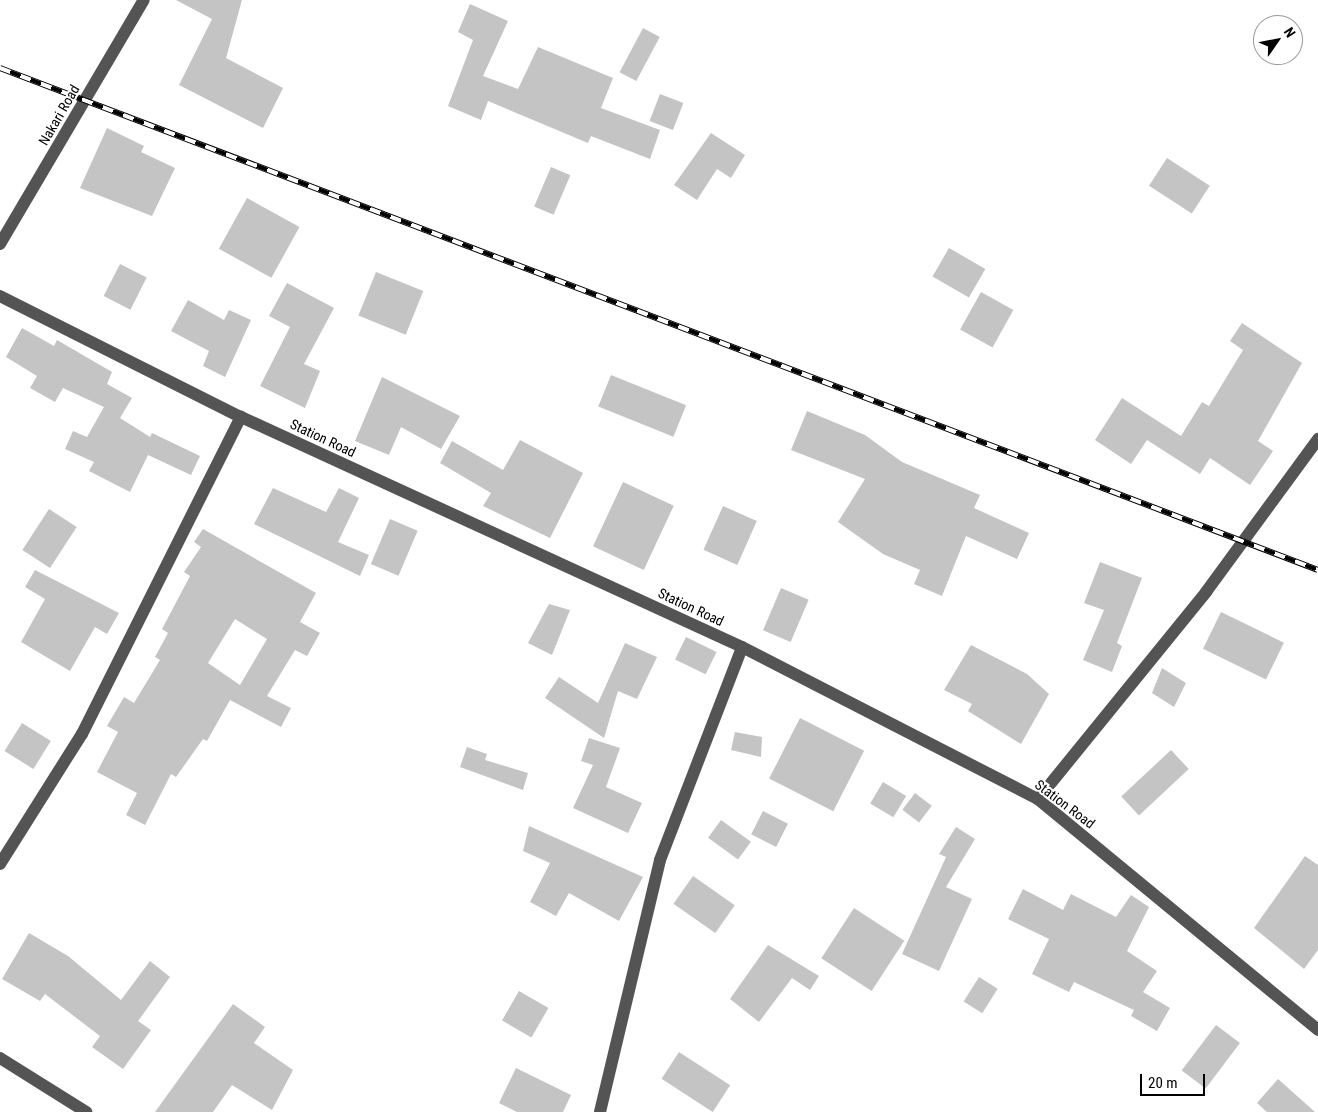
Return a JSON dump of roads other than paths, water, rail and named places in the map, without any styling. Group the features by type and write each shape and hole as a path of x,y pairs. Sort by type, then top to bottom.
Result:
{"street":[{"name":"Nakari Road","path":"0,244 144,0"},
{"name":"Station Road","path":"0,296 241,417 742,647 1038,799 1318,1030"},
{"path":"0,864 82,734 241,417"},
{"path":"1038,799 1206,592 1318,439"},
{"path":"600,1112 660,860 742,647"},
{"path":"0,1058 86,1112"}],"railway":[{"path":"0,68 1318,570"}]}
